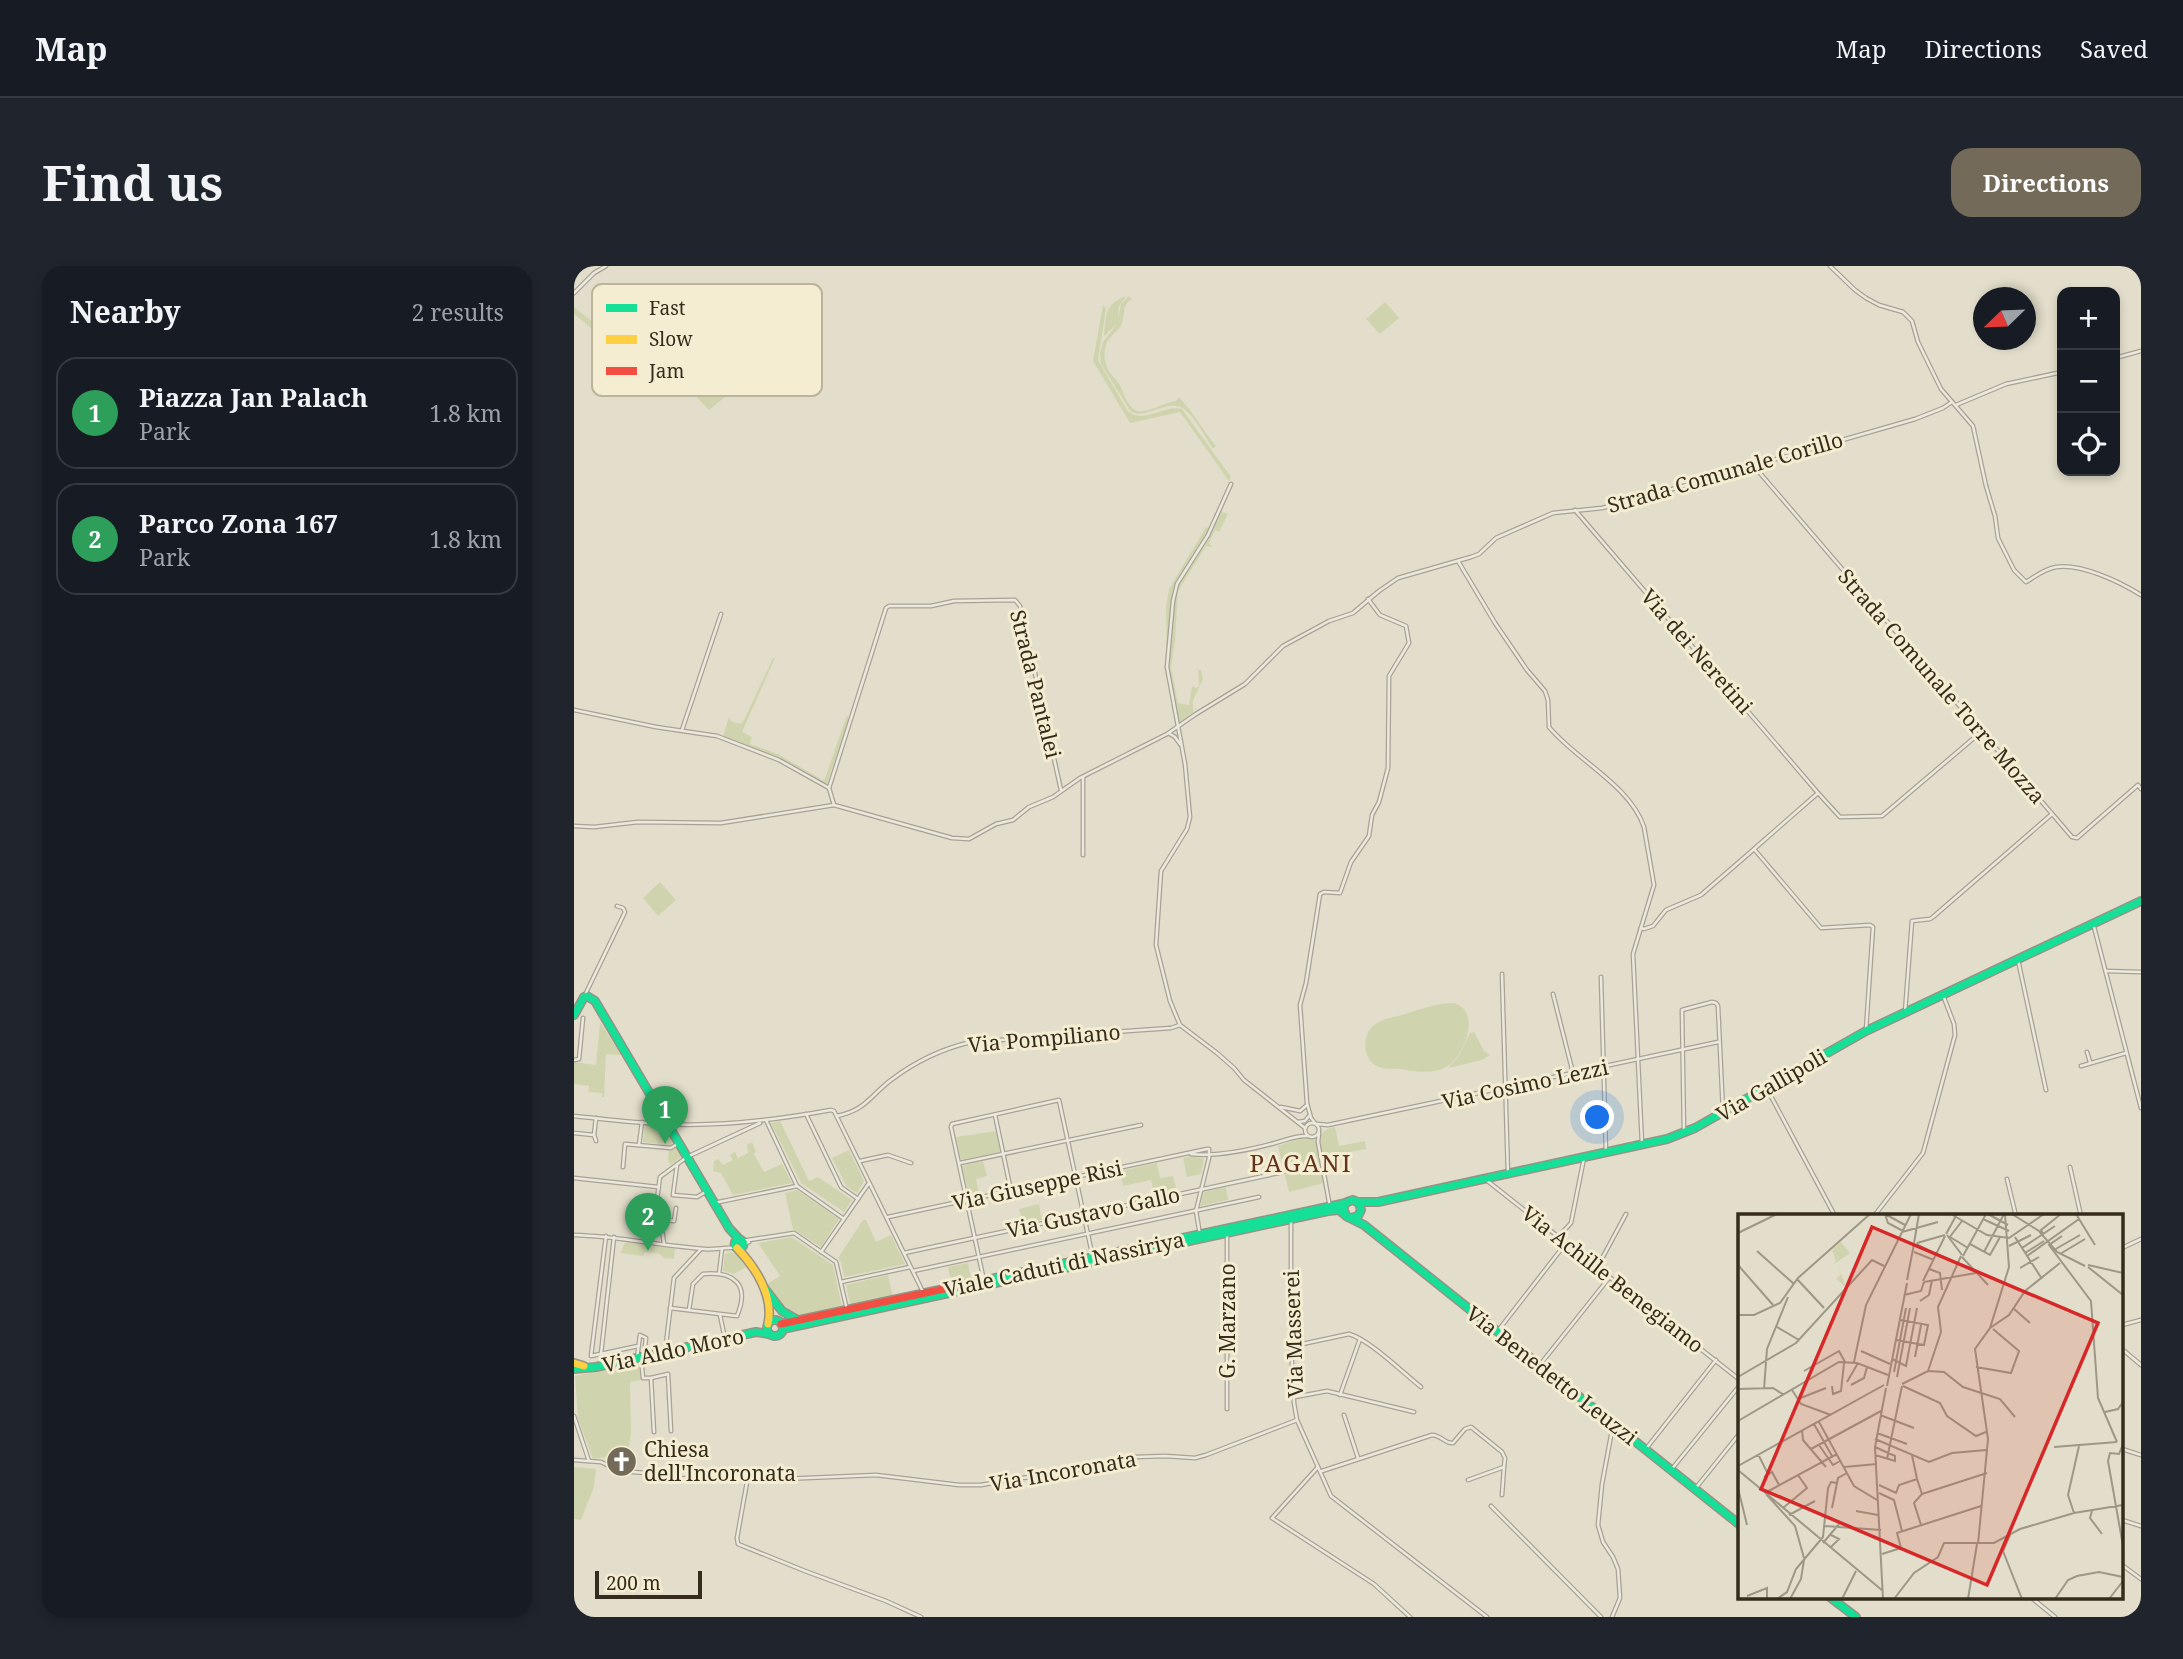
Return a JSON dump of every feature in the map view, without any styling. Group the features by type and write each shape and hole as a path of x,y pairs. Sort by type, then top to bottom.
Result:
{"main road":[{"name":"Via Gallipoli","path":"1348,1217 1378,1202 1642,1146 1684,1133 1866,1031 2141,901"},
{"path":"574,1015 584,997 595,1001 764,1287 786,1317 802,1320"},
{"name":"Via Gallipoli","path":"1346,1203 1353,1200 1378,1202"},
{"path":"1358,1202 1360,1213"},
{"path":"1346,1203 1343,1209 1348,1217"},
{"name":"Viale Caduti di Nassiriya","path":"780,1324 1346,1203"},
{"name":"Viale Caduti di Nassiriya","path":"780,1324 1334,1210 1339,1210 1348,1217"},
{"name":"Via Benedetto Leuzzi","path":"1360,1213 1364,1225"},
{"name":"Via Benedetto Leuzzi","path":"1348,1217 1364,1225 1738,1523"},
{"path":"764,1287 771,1313 780,1324 779,1335 774,1336 768,1328 771,1313"},
{"path":"768,1328 772,1321 780,1324"},
{"name":"Via Aldo Moro","path":"574,1369 665,1352 768,1328"},
{"name":"Via Aldo Moro","path":"574,1363 589,1367"},
{"path":"1835,1600 1856,1617"}],"street":[{"path":"574,293 594,273 606,266"},
{"path":"1830,266 1866,298 1909,316 1914,325 1917,342 1941,389 1973,426 1998,538 2020,577 2026,582 2044,570 2059,566 2107,577 2141,595"},
{"path":"2120,357 2141,351"},
{"path":"1955,406 2006,384 2057,373"},
{"name":"Strada Comunale Corillo","path":"834,805 952,838 966,839 996,824 1013,820 1029,807 1045,801 1083,777 1167,734 1245,684 1283,646 1329,621 1353,612 1398,578 1479,554 1496,537 1553,513 1610,506 1915,419 1952,402"},
{"name":"Strada Comunale Torre Mozza","path":"1753,465 2075,839 2138,785 2141,789"},
{"path":"1231,484 1208,535 1175,590 1167,667 1190,804 1189,824 1161,871 1156,945 1170,1001 1180,1025 1217,1053 1244,1080 1298,1122 1308,1136 1314,1137 1318,1142"},
{"name":"Via dei Neretini","path":"1575,510 1840,817 1882,816 1981,732"},
{"path":"1458,561 1495,623 1545,691 1549,727 1614,786 1630,802 1641,819 1654,884 1633,954 1642,1146"},
{"path":"1330,1207 1318,1142 1319,1132 1307,1103 1300,1005 1306,984 1320,894 1340,893 1351,862 1369,836 1372,815 1379,802 1388,768 1389,676 1409,643 1406,626 1380,615 1368,599"},
{"name":"Strada Pantalei","path":"829,788 887,608 931,606 954,600 1014,600 1020,606 1062,792"},
{"path":"682,730 721,614"},
{"path":"574,710 717,736 779,760 829,788 834,805 721,823 638,822 574,827"},
{"path":"1167,734 1175,737 1182,750"},
{"path":"1083,777 1083,855"},
{"path":"1641,929 1653,926 1666,910 1701,895 1818,793"},
{"path":"1905,1013 1912,920 1933,917 2052,814"},
{"path":"1754,849 1821,928 1870,925 1874,929 1866,1031"},
{"path":"584,997 625,912 624,908 617,906"},
{"path":"2093,923 2141,1108"},
{"path":"2017,959 2046,1090"},
{"path":"2105,971 2141,972"},
{"path":"1502,974 1508,1174"},
{"path":"1601,977 1606,1153"},
{"path":"1553,994 1573,1073"},
{"path":"1876,1214 1923,1153 1955,1035 1954,1024 1942,995"},
{"path":"1684,1133 1682,1010 1712,1002 1716,1003 1723,1112"},
{"path":"574,1060 579,1059 583,1018"},
{"name":"Via Pompiliano","path":"574,1116 668,1125 766,1121 831,1110 837,1116 860,1108 888,1082 913,1064 936,1052 971,1042 1171,1028 1180,1025"},
{"name":"Via Cosimo Lezzi","path":"1316,1124 1332,1125 1718,1042"},
{"path":"2087,1052 2090,1064"},
{"path":"2081,1066 2126,1053"},
{"path":"1766,1087 1834,1214"},
{"path":"984,1281 951,1127 955,1123 1059,1100 1093,1258"},
{"path":"1278,1106 1300,1111 1307,1103"},
{"path":"806,1114 841,1186 858,1199"},
{"path":"995,1115 1011,1191"},
{"path":"1298,1122 1305,1121 1310,1115"},
{"path":"837,1116 924,1294"},
{"path":"596,1118 596,1141"},
{"path":"766,1121 797,1186 844,1219"},
{"name":"Via Pompiliano","path":"677,1163 766,1121"},
{"path":"639,1145 642,1122"},
{"path":"1298,1122 1316,1124"},
{"path":"1305,1129 1309,1124"},
{"path":"960,1163 1141,1125"},
{"name":"Via Cosimo Lezzi","path":"1319,1132 1332,1125"},
{"name":"Via Giuseppe Risi","path":"1297,1136 1305,1129"},
{"path":"1314,1137 1319,1132"},
{"path":"574,1133 594,1135"},
{"name":"Via Giuseppe Risi","path":"1188,1153 1209,1156 1277,1143 1297,1136 1308,1136"},
{"path":"623,1167 625,1144 671,1148 679,1143"},
{"name":"Via Giuseppe Risi","path":"887,1218 1202,1149 1209,1149 1209,1156"},
{"path":"859,1161 888,1155 911,1163"},
{"path":"1200,1235 1196,1211 1209,1156"},
{"path":"1559,1236 1571,1223 1584,1158"},
{"path":"664,1243 658,1187 660,1177 677,1163"},
{"path":"677,1163 673,1195 696,1197 707,1191"},
{"path":"2070,1167 2081,1214"},
{"name":"Via Gustavo Gallo","path":"904,1253 1283,1172"},
{"path":"574,1178 658,1187"},
{"name":"Via Achille Benegiamo","path":"1485,1179 1598,1266 1738,1380"},
{"path":"2007,1179 2016,1214"},
{"path":"821,1252 870,1182"},
{"path":"714,1203 797,1186"},
{"path":"841,1282 979,1257 1259,1197"},
{"path":"660,1219 674,1221 676,1208"},
{"path":"1598,1266 1626,1214"},
{"name":"Via Masserei","path":"1291,1219 1291,1346 1297,1420 1331,1496 1487,1617"},
{"path":"574,1242 574,1235 606,1236 701,1249 722,1249 752,1240 793,1233 837,1263 847,1310"},
{"name":"G. Marzano","path":"1227,1233 1227,1409"},
{"path":"606,1236 591,1356 638,1346"},
{"path":"601,1354 614,1237"},
{"path":"2123,1248 2141,1239"},
{"path":"1497,1332 1567,1242"},
{"path":"665,1352 675,1275 701,1249"},
{"path":"719,1274 722,1249"},
{"path":"670,1308 720,1314 739,1315 739,1286 733,1277 703,1274 692,1288 689,1310"},
{"path":"1539,1366 1610,1277"},
{"path":"600,1284 609,1285"},
{"path":"720,1314 725,1339"},
{"path":"2123,1325 2141,1320"},
{"path":"595,1321 604,1322"},
{"path":"1291,1346 1349,1334 1360,1339 1421,1387"},
{"path":"641,1357 645,1336 639,1337 638,1346 643,1378 668,1374 670,1431"},
{"path":"1340,1395 1360,1339"},
{"path":"2123,1350 2141,1365"},
{"path":"1645,1450 1716,1360"},
{"path":"652,1378 654,1432"},
{"path":"1671,1470 1738,1385"},
{"path":"1294,1397 1327,1391 1415,1412"},
{"path":"1344,1415 1359,1459"},
{"path":"574,1416 589,1461"},
{"name":"Via Incoronata","path":"574,1460 601,1462 615,1469 633,1472 783,1479 876,1475 981,1485 1055,1475 1135,1457 1195,1458 1297,1420"},
{"path":"1612,1617 1620,1598 1618,1569 1603,1542 1598,1525 1602,1484 1614,1424"},
{"path":"1410,1617 1374,1584 1272,1518 1319,1469 1432,1435 1453,1443 1465,1429 1471,1427 1502,1452 1505,1458 1502,1495"},
{"path":"1695,1489 1738,1435"},
{"path":"2123,1449 2141,1455"},
{"path":"1468,1480 1504,1467"},
{"path":"745,1478 747,1482 738,1544 921,1617"},
{"path":"1491,1506 1601,1617"},
{"path":"2123,1520 2141,1526"},
{"path":"2123,1565 2141,1580"},
{"path":"2035,1600 2054,1617"},
{"path":"2046,1617 2049,1613"}],"green space":[{"path":"1126,296 1119,306 1118,320 1121,304 1129,296 1132,299 1125,307 1121,326 1105,347 1108,369 1135,410 1147,410 1176,401 1179,397 1216,446 1213,449 1192,417 1178,406 1144,413 1131,412 1101,364 1103,342 1117,324 1104,336 1108,312 1114,303"},
{"path":"1385,302 1399,318 1380,334 1366,319"},
{"path":"1103,305 1106,309 1098,360 1127,410 1139,416 1168,409 1182,409 1231,477 1229,481 1180,412 1130,423 1093,361"},
{"path":"574,307 592,322 592,329 574,314"},
{"path":"696,396 726,396 709,410"},
{"path":"1220,511 1228,514 1219,532 1215,530 1209,543 1212,547 1206,546 1178,591 1171,668 1178,703 1189,705 1192,686 1199,686 1198,670 1201,670 1203,679 1193,700 1193,714 1179,724 1168,666 1177,585 1207,540"},
{"path":"1206,527 1210,529 1173,593 1167,676 1166,607 1169,589"},
{"path":"773,658 742,732 752,737 750,744 778,754 824,781 847,715 849,719 825,785 779,758 723,736 729,717 731,721 740,724 743,722"},
{"path":"660,882 676,900 658,916 643,898"},
{"path":"1455,1003 1463,1008 1467,1015 1468,1034 1460,1052 1448,1066 1427,1072 1386,1068 1379,1067 1369,1058 1366,1039 1377,1023 1431,1006"},
{"path":"600,1022 621,1055 606,1054 604,1097 602,1093 588,1092 589,1086 574,1084 574,1062 596,1065"},
{"path":"1474,1032 1484,1051 1490,1055 1482,1060 1448,1068 1459,1056 1470,1033"},
{"path":"780,1121 809,1181 818,1177 852,1200 844,1212 801,1183 771,1123"},
{"path":"645,1124 664,1126 682,1156 671,1165 668,1160 669,1145 643,1142"},
{"path":"1335,1127 1339,1146 1365,1141 1366,1149 1323,1157 1320,1142 1322,1134"},
{"path":"996,1131 1000,1152 961,1160 956,1137"},
{"path":"1304,1137 1316,1140 1324,1183 1289,1192 1278,1146"},
{"path":"752,1142 756,1152 754,1154 764,1172 782,1164 792,1183 733,1195 721,1173 713,1171 714,1161 718,1159 723,1165 733,1160 730,1155 735,1152 738,1158 748,1153 747,1145"},
{"path":"849,1150 864,1181 857,1193 847,1187 832,1158"},
{"path":"1191,1156 1204,1159 1201,1174 1187,1177 1183,1158"},
{"path":"983,1161 987,1176 976,1179 979,1194 969,1196 962,1166"},
{"path":"1157,1163 1160,1178 1173,1176 1177,1192 1155,1196 1151,1180 1123,1186 1120,1171"},
{"path":"1226,1187 1228,1200 1200,1206 1204,1192"},
{"path":"797,1190 839,1219 821,1247 793,1229 785,1193"},
{"path":"1039,1204 1042,1220 1023,1224 1019,1209"},
{"path":"863,1220 866,1220 876,1242 891,1235 905,1264 844,1277 838,1258"},
{"path":"792,1237 833,1265 842,1307 798,1315 787,1312 778,1303 767,1284 780,1276 758,1243"},
{"path":"628,1242 675,1249 674,1259 645,1252 643,1256 621,1253 624,1244"},
{"path":"725,1254 738,1254 746,1267 734,1274 723,1271"},
{"path":"968,1263 971,1280 951,1284 948,1267"},
{"path":"888,1275 893,1297 850,1305 846,1285"},
{"path":"638,1362 641,1365 642,1380 630,1382 631,1432 628,1454 593,1459 578,1419 575,1376"},
{"path":"574,1467 596,1469 594,1487 581,1520 574,1519"}],"traffic: fast":[{"path":"1358,1202 1378,1202 1667,1139 1695,1128 1866,1031 2141,901"},
{"path":"574,1015 584,997 595,1001 729,1228 740,1240"},
{"path":"1351,1218 1358,1216 1361,1210 1359,1203 1353,1200 1343,1207 1346,1216 1364,1225 1738,1523"},
{"path":"944,1289 1346,1203"},
{"path":"783,1329 1328,1211 1339,1210 1345,1215"},
{"path":"739,1240 743,1244 739,1248 735,1244 739,1240"},
{"path":"765,1289 782,1311 796,1319"},
{"path":"775,1320 783,1328 775,1336 767,1328 775,1320"},
{"path":"574,1369 596,1367 756,1332 769,1334"},
{"path":"1834,1600 1856,1617"}],"traffic: slow":[{"path":"737,1248 762,1283 768,1303 768,1324"},
{"path":"574,1363 584,1366"}],"traffic: jam":[{"path":"781,1324 944,1289"}],"place":[{"name":"Piazza Jan Palach","path":"665,1144"},
{"name":"Parco Zona 167","path":"648,1251"},
{"name":"Chiesa dell'Incoronata","path":"621,1461"}],"district":[{"name":"PAGANI","path":"1301,1162"}]}
